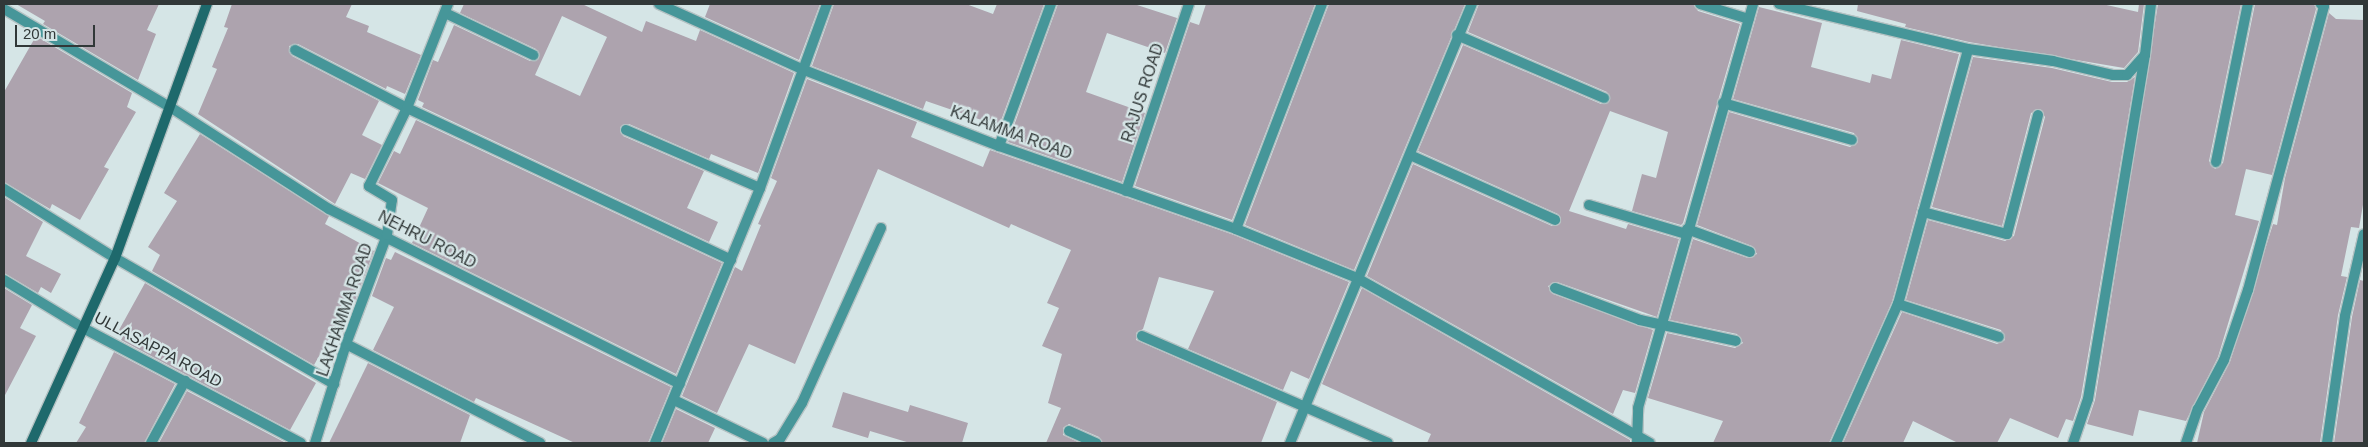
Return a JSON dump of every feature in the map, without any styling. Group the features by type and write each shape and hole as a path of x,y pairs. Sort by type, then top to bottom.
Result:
{"main road":[{"path":"31,443 85,329 115,258 207,4"}],"street":[{"name":"KALAMMA ROAD","path":"660,4 804,70 999,146 1236,229 1357,278 1638,440 1650,443"},
{"path":"655,443 760,188 827,4"},
{"path":"999,146 1051,4"},
{"name":"RAJUS ROAD","path":"1126,191 1188,4"},
{"path":"1236,229 1322,4"},
{"path":"1290,443 1472,4"},
{"path":"1700,4 1749,19"},
{"path":"1638,440 1638,408 1663,324 1723,103 1753,4"},
{"path":"1779,4 1968,49 2053,61 2113,75 2127,75 2145,55"},
{"path":"2073,443 2088,399 2145,55 2151,4"},
{"path":"2216,162 2248,4"},
{"path":"2186,443 2198,409 2224,360 2248,290 2324,6 2321,4"},
{"path":"447,8 534,55"},
{"name":"LAKHAMMA ROAD","path":"315,443 346,344 387,235 392,200 369,186 407,108 447,8"},
{"name":"NEHRU ROAD","path":"4,9 170,108 329,209 387,235 680,384"},
{"path":"1458,35 1604,98"},
{"path":"1836,443 1898,304 1968,49"},
{"path":"295,50 407,108 731,260"},
{"path":"1723,103 1852,140"},
{"path":"1923,212 2006,234 2038,115"},
{"path":"626,130 760,188"},
{"path":"1410,155 1555,220"},
{"path":"4,189 115,258 334,384"},
{"path":"1589,205 1687,232 1750,252"},
{"path":"773,443 780,439 802,403 881,228"},
{"path":"2326,443 2344,316 2364,234"},
{"name":"ULLASAPPA ROAD","path":"4,280 85,329 185,380 301,443"},
{"path":"1554,288 1640,320 1736,341"},
{"path":"1898,304 2000,337"},
{"path":"1142,336 1388,443"},
{"path":"346,344 540,443"},
{"path":"151,443 185,380"},
{"path":"674,400 763,443"},
{"path":"1069,431 1096,443"}],"building":[{"path":"16,4 159,4 147,30 156,34 138,80 43,24 45,21"},
{"path":"232,4 352,4 346,17 369,26 367,32 421,55 405,94 387,86 386,89 298,44 289,46 292,56 379,101 362,135 382,145 365,179 351,173 335,204 198,114 217,69 212,67 228,28 224,27"},
{"path":"464,4 582,4 642,32 646,21 696,41 700,30 794,73 758,173 711,154 709,159 629,124 620,127 623,136 704,171 687,208 718,222 709,242 422,107 424,103 418,100 433,60 438,62 454,25 530,61 539,58 536,49 460,13","holes":["562,16 607,37 580,96 535,75"]},
{"path":"710,4 820,4 799,60 705,17"},
{"path":"834,4 966,4 993,14 997,4 1044,4 999,126 926,101 923,109 812,66"},
{"path":"1058,4 1134,4 1177,18 1165,53 1107,33 1086,92 1145,113 1122,182 1008,142"},
{"path":"1206,4 1315,4 1232,220 1135,186 1190,22 1199,25"},
{"path":"1329,4 1465,4 1354,270 1245,225"},
{"path":"1479,4 1693,4 1698,11 1740,24 1683,223 1681,225 1632,211 1642,174 1656,178 1668,132 1610,111 1569,211 1626,229 1628,224 1679,239 1657,317 1557,282 1548,286 1553,294 1653,330 1635,393 1623,390 1613,414 1367,276 1413,164 1552,226 1561,222 1558,214 1418,151 1463,45 1601,104 1610,100 1607,92 1468,32"},
{"path":"1858,4 2102,4 2138,12 2139,4 2144,4 2138,52 2124,68 1969,42 1905,27 1906,24 1857,11"},
{"path":"2158,4 2241,4 2209,161 2215,169 2223,163 2255,4 2314,4 2316,9 2272,175 2246,169 2235,215 2259,221 2218,357 2186,421 2139,410 2133,436 2087,424 2095,400"},
{"path":"1759,7 1822,23 1811,67 1870,83 1872,74 1891,79 1901,40 1959,54 1892,302 1829,443 1713,443 1723,421 1648,398 1667,333 1735,348 1743,343 1737,334 1670,320 1693,239 1748,258 1757,254 1752,246 1697,225 1729,112 1850,147 1858,142 1854,133 1733,99"},
{"path":"2329,13 2336,19 2364,20 2364,199 2359,228 2351,227 2341,276 2347,277 2338,315 2320,443 2197,443 2204,412 2230,362 2273,224 2277,225 2285,178"},
{"path":"36,36 132,93 127,107 136,112 104,167 109,169 80,220 52,204 50,209 4,182 4,92"},
{"path":"1973,57 2052,68 2112,82 2127,82 2135,77 2081,397 2073,421 2066,419 2058,438 2010,418 1997,443 1958,443 1913,421 1903,443 1843,443 1902,312 1997,344 2005,340 2001,330 1906,300 1928,220 2005,241 2014,236 2045,117 2040,109 2031,113 2002,226 1932,207"},
{"path":"807,79 917,122 911,137 983,167 990,150 1234,235 1349,282 1309,379 1291,371 1283,390 1188,349 1214,291 1159,277 1143,329 1136,333 1136,340 1277,402 1261,443 1103,443 1099,437 1069,424 1063,428 1063,435 1080,443 1046,443 1061,408 1048,403 1062,354 1042,346 1059,308 1047,303 1071,250 1011,224 1009,228 878,169 795,364 749,344 717,413 682,396 735,267 742,271 761,225 758,224 777,181 771,178"},
{"path":"416,120 722,263 676,374 412,243 428,208 378,183 394,151 400,154"},
{"path":"200,134 329,216 325,224 374,251 343,332 335,328 314,365 152,271 160,255 148,247 177,201 164,193"},
{"path":"4,197 43,222 26,256 61,274 51,293 41,287 38,293 4,273"},
{"path":"395,252 671,387 648,443 575,443 476,398 474,402 373,350 394,307 372,296 386,258 391,260"},
{"path":"2360,280 2364,281 2364,443 2334,443 2352,317"},
{"path":"145,283 316,383 290,430 121,340 125,333 119,330"},
{"path":"4,288 32,305 20,328 36,336 4,397"},
{"path":"1362,288 1630,440 1630,443 1427,443 1431,434 1322,384"},
{"path":"114,352 175,384 144,443 76,443 86,427 79,423"},
{"path":"368,363 470,415 460,443 329,443"},
{"path":"187,391 284,442 159,443"},
{"path":"843,392 908,412 910,405 968,423 962,443 910,443 870,431 868,438 832,427"},
{"path":"676,409 715,428 708,443 662,443"}]}
